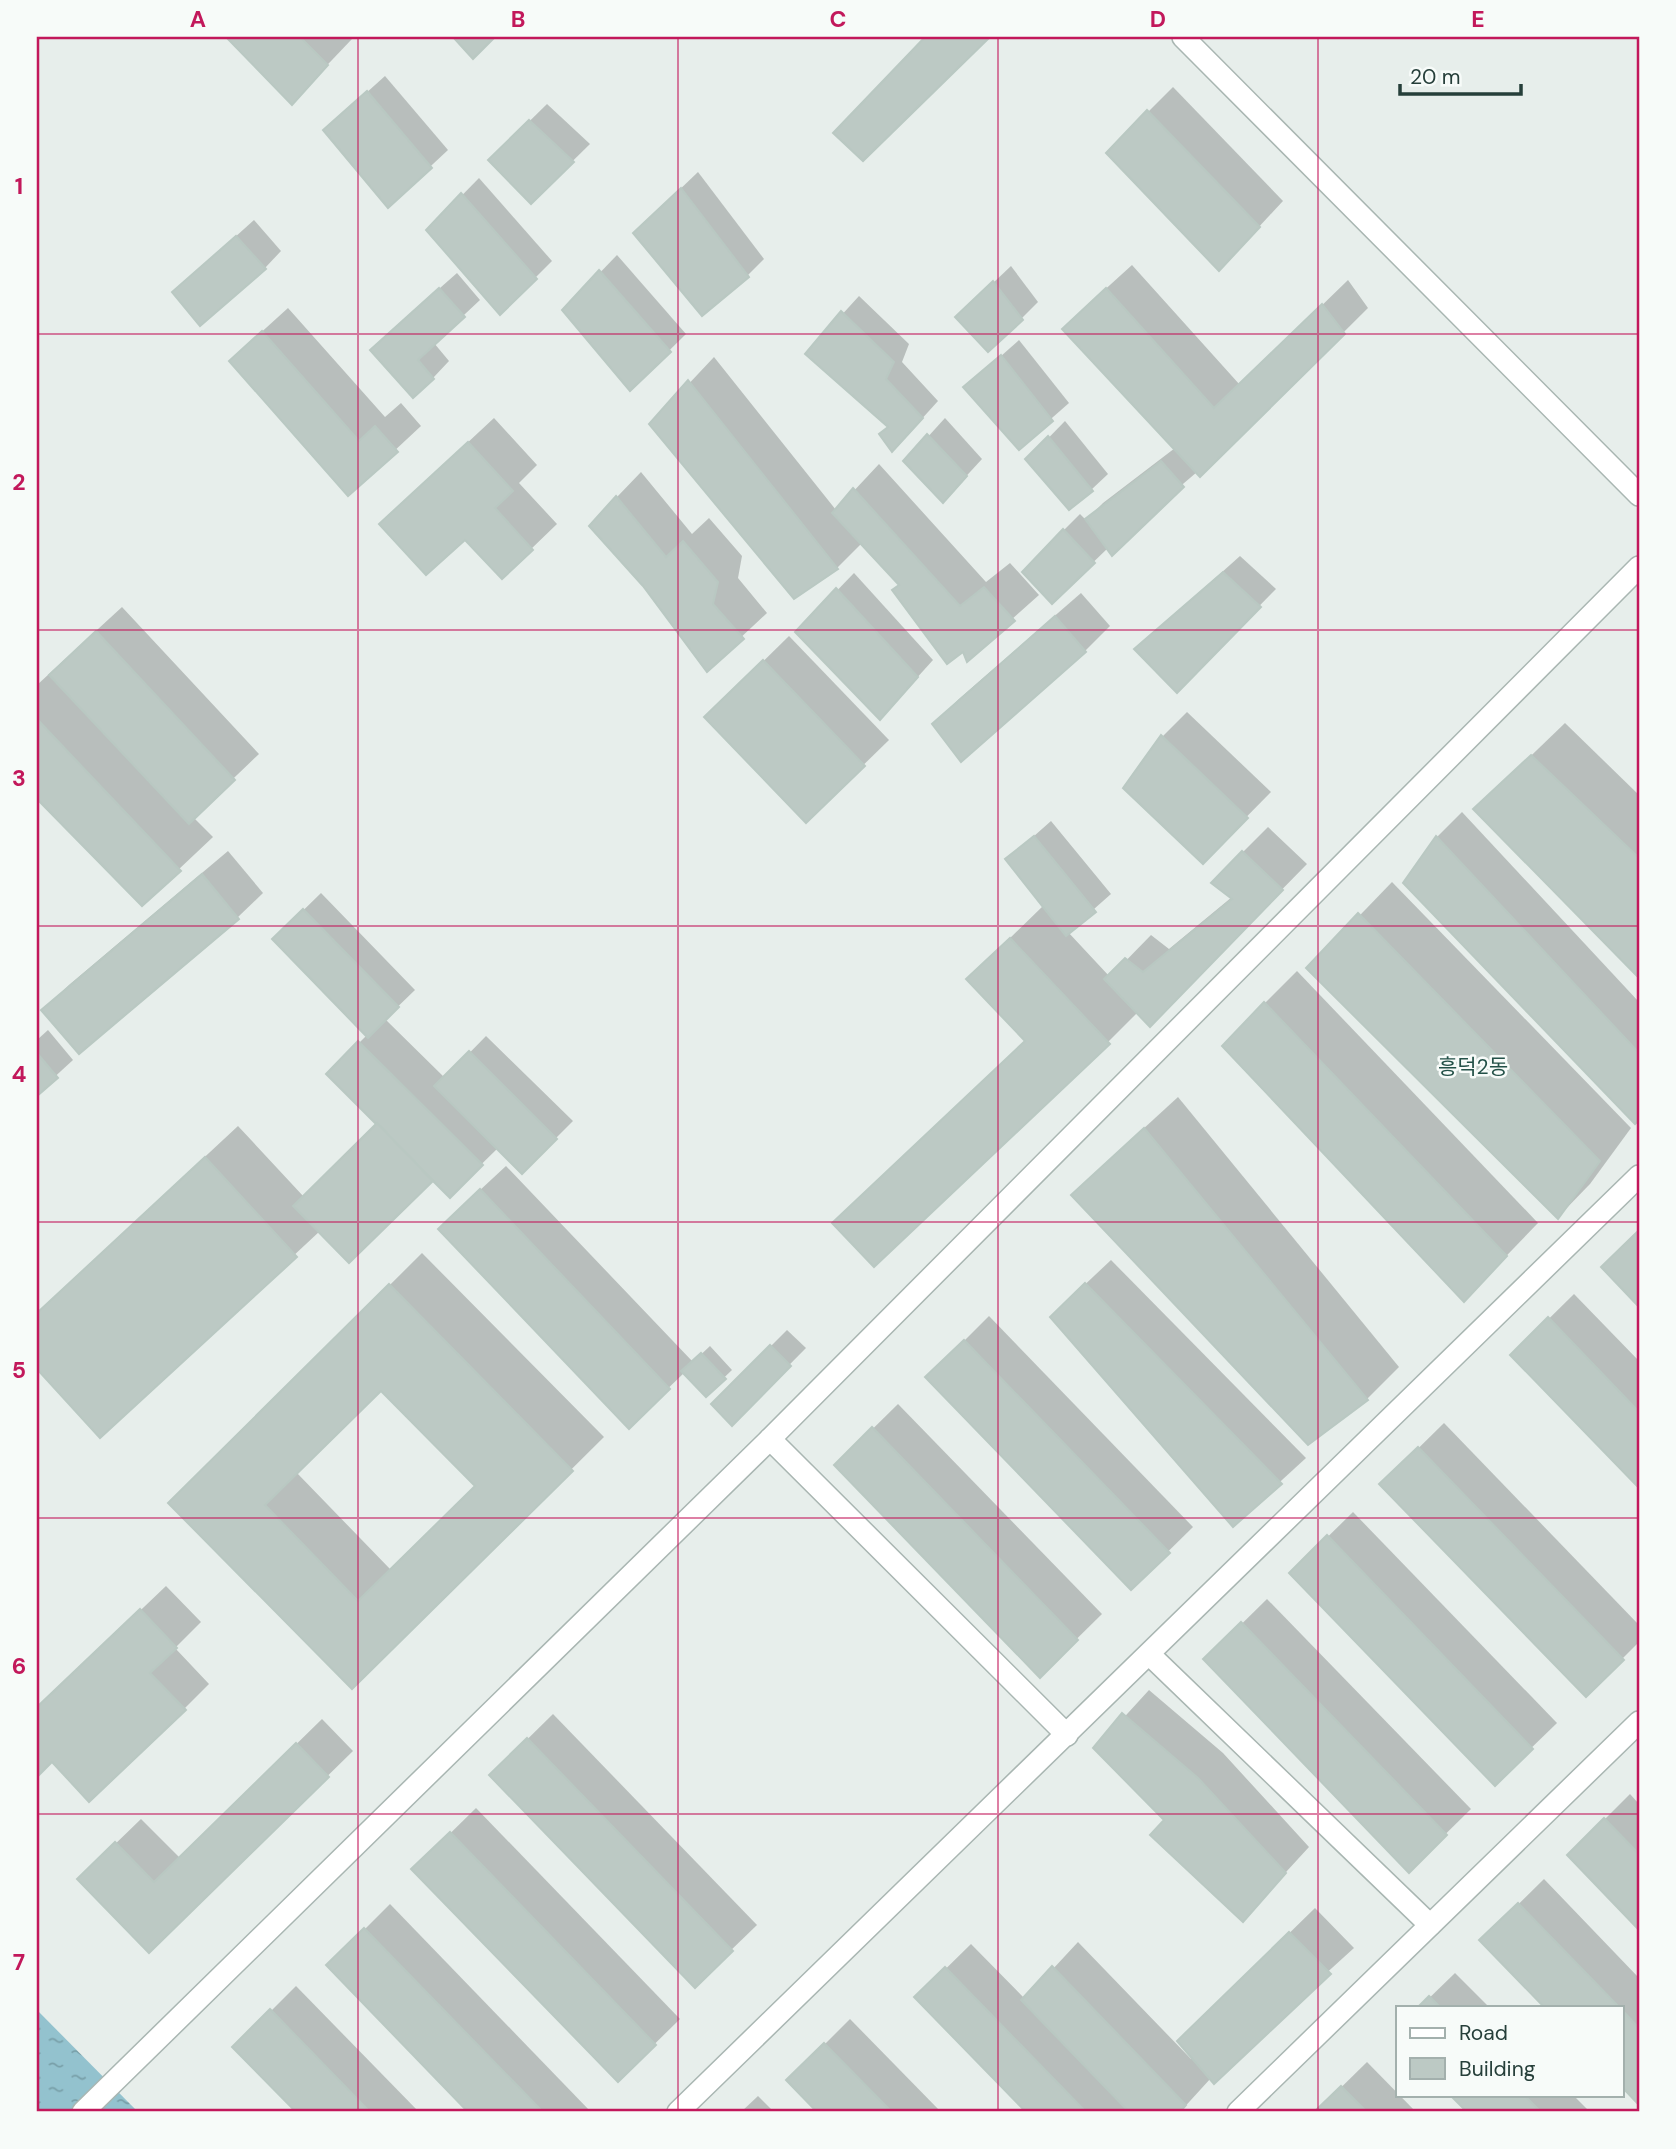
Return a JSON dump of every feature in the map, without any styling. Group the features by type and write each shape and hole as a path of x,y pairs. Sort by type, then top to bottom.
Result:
{"street":[{"path":"1183,37 1639,495"},
{"path":"83,2112 770,1439 1639,567"},
{"path":"678,2112 1639,1176"},
{"path":"770,1439 1067,1735"},
{"path":"1150,1655 1430,1925"},
{"path":"1238,2112 1639,1722"}],"water":[{"path":"37,2010 138,2112 37,2112"}],"building":[{"path":"226,37 300,37 328,65 292,105"},
{"path":"453,37 495,37 473,59"},
{"path":"925,37 990,37 863,161 833,133"},
{"path":"367,91 432,168 388,208 323,130"},
{"path":"1147,110 1260,227 1219,271 1106,153"},
{"path":"529,120 574,162 531,204 488,160"},
{"path":"681,188 749,277 702,316 633,233"},
{"path":"461,193 537,279 500,315 426,230"},
{"path":"236,236 266,269 200,326 172,292"},
{"path":"599,270 671,352 630,391 562,310"},
{"path":"993,281 1023,320 988,352 955,317"},
{"path":"439,288 465,317 418,360 434,379 413,398 370,350"},
{"path":"1106,288 1214,408 1322,304 1345,334 1200,477 1062,329"},
{"path":"841,311 894,362 886,379 923,418 892,452 879,434 888,427 805,354"},
{"path":"262,331 359,441 375,426 398,452 348,496 229,361"},
{"path":"1001,355 1053,421 1019,450 963,387"},
{"path":"688,380 838,569 794,599 649,424"},
{"path":"927,434 967,476 943,503 903,461"},
{"path":"1048,436 1093,491 1069,510 1025,459"},
{"path":"468,442 513,491 495,508 533,550 502,579 465,540 426,575 379,524"},
{"path":"1161,461 1184,487 1112,556 1085,519"},
{"path":"853,488 960,606 984,587 1015,621 967,662 963,652 947,664 892,590 899,585 832,513"},
{"path":"616,496 666,557 683,541 718,582 713,604 744,639 707,672 643,586 589,526"},
{"path":"1063,529 1095,563 1052,604 1022,572"},
{"path":"1223,572 1261,607 1177,693 1134,649"},
{"path":"836,588 918,677 880,720 795,632"},
{"path":"1055,616 1086,652 961,762 932,724"},
{"path":"96,631 235,780 189,824 49,675"},
{"path":"763,660 865,766 806,823 704,717"},
{"path":"37,719 181,871 142,906 37,799"},
{"path":"1161,735 1248,818 1203,864 1123,788"},
{"path":"1531,755 1639,858 1639,978 1473,809"},
{"path":"1034,836 1096,912 1066,936 1005,859"},
{"path":"1436,836 1639,1053 1639,1120 1635,1124 1403,883"},
{"path":"1242,851 1283,890 1150,1027 1104,979 1125,958 1143,972 1232,899 1211,883"},
{"path":"202,874 239,919 79,1054 41,1010"},
{"path":"303,909 399,1007 368,1038 272,939"},
{"path":"1358,913 1600,1161 1558,1219 1306,968"},
{"path":"1010,938 1110,1044 874,1267 832,1223 1025,1041 966,979"},
{"path":"1264,1002 1507,1256 1464,1302 1222,1046"},
{"path":"358,1041 483,1165 450,1198 326,1074"},
{"path":"469,1051 557,1139 522,1174 434,1086"},
{"path":"37,1053 58,1078 37,1096"},
{"path":"377,1123 433,1181 349,1263 293,1206"},
{"path":"1144,1128 1368,1400 1308,1445 1071,1195"},
{"path":"205,1157 297,1257 100,1438 37,1369 37,1313"},
{"path":"480,1189 670,1389 629,1429 438,1229"},
{"path":"1639,1230 1639,1307 1601,1267"},
{"path":"1085,1283 1282,1484 1233,1527 1050,1317"},
{"path":"389,1284 573,1471 352,1689 168,1503","holes":["381,1391 475,1486 358,1601 265,1505"]},
{"path":"1548,1317 1639,1412 1639,1488 1510,1355"},
{"path":"964,1340 1170,1553 1131,1590 925,1377"},
{"path":"770,1345 791,1366 732,1426 711,1404"},
{"path":"701,1353 726,1379 706,1397 681,1371"},
{"path":"872,1427 1078,1640 1040,1678 834,1465"},
{"path":"1418,1447 1624,1660 1586,1697 1379,1484"},
{"path":"1327,1535 1533,1749 1495,1786 1289,1573"},
{"path":"140,1609 177,1648 150,1673 186,1710 89,1802 52,1762 37,1777 37,1707"},
{"path":"1241,1622 1447,1835 1409,1873 1203,1659"},
{"path":"1122,1713 1198,1778 1286,1873 1243,1922 1150,1835 1164,1820 1093,1748"},
{"path":"527,1738 733,1951 695,1988 489,1775"},
{"path":"296,1743 329,1777 149,1953 77,1879 115,1842 154,1882"},
{"path":"1604,1818 1639,1854 1639,1930 1567,1855"},
{"path":"450,1832 656,2045 618,2082 411,1869"},
{"path":"1518,1903 1618,2006 1543,2006 1479,1940"},
{"path":"364,1928 543,2112 468,2112 326,1965"},
{"path":"1289,1932 1331,1974 1214,2084 1177,2041"},
{"path":"1052,1966 1186,2105 1180,2112 1129,2112 1021,2000"},
{"path":"945,1967 1086,2112 1026,2112 914,1997"},
{"path":"1429,1996 1439,2006 1419,2006"},
{"path":"270,2009 370,2112 296,2112 232,2047"},
{"path":"1624,2012 1639,2028 1639,2105 1624,2089"},
{"path":"824,2043 892,2112 817,2112 786,2080"},
{"path":"1341,2086 1367,2112 1314,2112"},
{"path":"1451,2096 1525,2096 1541,2112 1467,2112"}],"district":[{"name":"흥덕2동","path":"1473,1067"}]}
